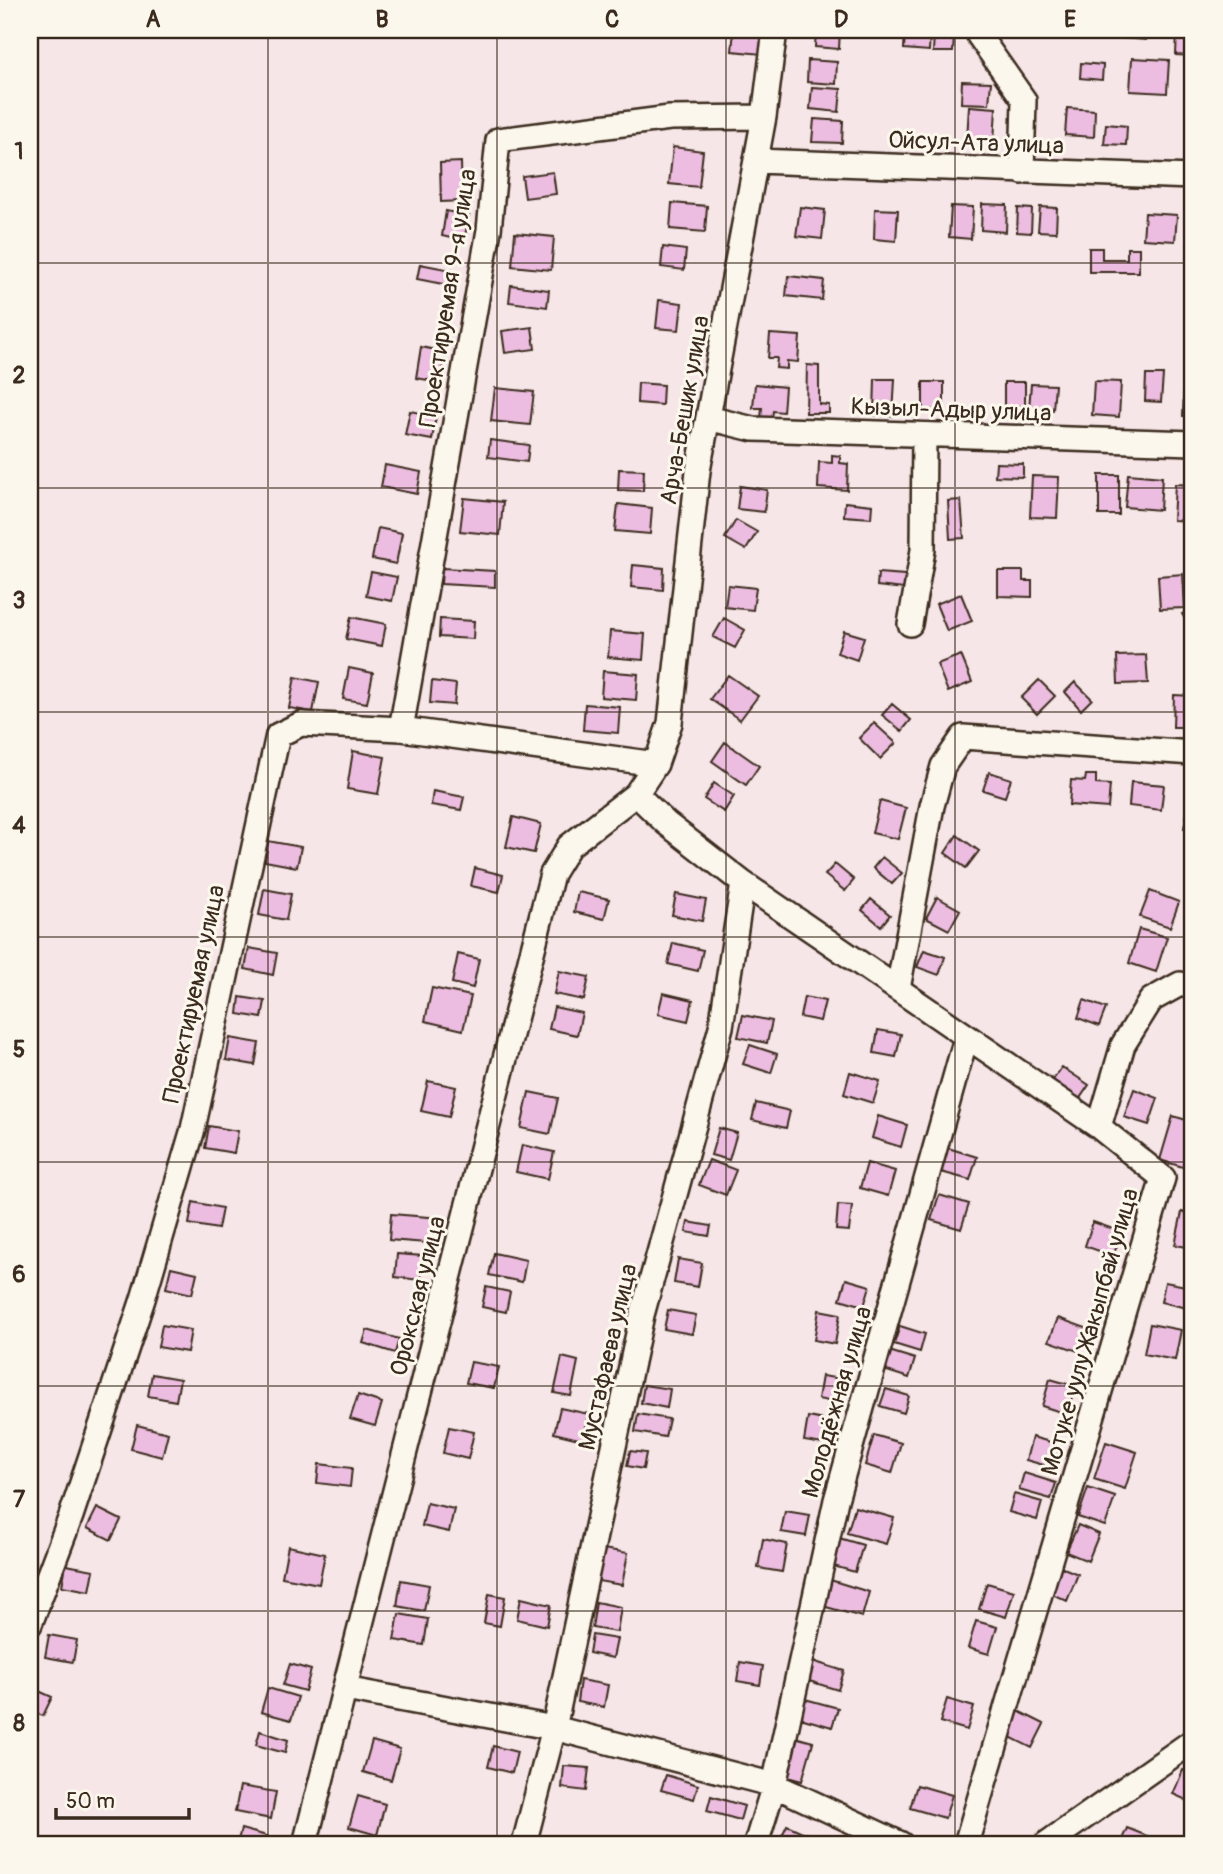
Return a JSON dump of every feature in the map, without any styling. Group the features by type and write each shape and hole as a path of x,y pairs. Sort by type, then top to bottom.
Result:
{"street":[{"name":"Арча-Бешик улица","path":"636,794 656,764 670,723 698,471 757,162 775,30"},
{"path":"979,36 1024,100 1022,172"},
{"name":"Проектируемая 9-я улица","path":"401,729 489,230 498,140 670,118 764,117"},
{"name":"Ойсул-Ата улица","path":"757,162 1193,177"},
{"name":"Кызыл-Адыр улица","path":"708,418 753,429 1193,443"},
{"path":"911,624 923,550 924,436"},
{"name":"Проектируемая улица","path":"30,1625 71,1516 143,1299 192,1129 278,735 302,724 401,729 656,764"},
{"path":"898,989 932,806 943,766 963,737 1193,753"},
{"name":"Мотуке уулу Жакыпбай улица","path":"636,794 666,823 743,883 1099,1127 1163,1178 965,1844"},
{"name":"Орокская улица","path":"305,1844 552,874 569,846 636,794"},
{"name":"Мустафаева улица","path":"524,1844 554,1728 642,1315 722,1027 743,883"},
{"path":"1099,1127 1122,1045 1151,1000 1180,984 1193,987"},
{"name":"Молодёжная улица","path":"756,1844 774,1785 836,1500 966,1038"},
{"path":"345,1689 554,1728 774,1785 901,1844"},
{"path":"1046,1844 1193,1741"}],"building":[{"path":"734,30 764,30 762,54 732,51"},
{"path":"816,30 840,30 839,49 815,47"},
{"path":"1125,30 1147,30 1146,40 1124,38"},
{"path":"1177,30 1193,30 1193,56 1176,55"},
{"path":"905,32 930,33 929,51 904,49"},
{"path":"934,34 954,35 953,52 933,52"},
{"path":"1132,58 1169,60 1167,93 1130,91"},
{"path":"808,60 837,62 836,84 807,82"},
{"path":"1081,63 1103,65 1102,80 1080,78"},
{"path":"962,81 991,82 989,104 961,103"},
{"path":"812,87 841,89 839,112 810,109"},
{"path":"969,106 996,108 994,142 967,140"},
{"path":"1067,108 1095,110 1094,137 1065,135"},
{"path":"814,119 843,121 842,143 812,142"},
{"path":"1106,124 1127,126 1126,145 1104,144"},
{"path":"673,147 703,151 699,187 669,184"},
{"path":"461,162 462,201 441,202 440,163"},
{"path":"553,172 556,194 525,198 522,176"},
{"path":"672,203 707,206 705,232 670,229"},
{"path":"982,204 1007,205 1006,232 981,230"},
{"path":"951,206 973,207 971,239 949,237"},
{"path":"800,207 825,210 822,239 796,236"},
{"path":"1040,207 1057,208 1056,232 1038,231"},
{"path":"1018,208 1032,209 1031,233 1017,232"},
{"path":"875,209 898,210 896,241 874,239"},
{"path":"446,211 469,216 464,241 442,236"},
{"path":"1145,213 1177,215 1175,241 1143,239"},
{"path":"515,233 554,237 551,270 512,266"},
{"path":"663,247 686,250 684,270 661,267"},
{"path":"1089,248 1102,248 1102,259 1127,259 1127,248 1139,248 1139,272 1089,272"},
{"path":"420,264 451,270 448,285 417,279"},
{"path":"788,276 824,280 822,300 786,296"},
{"path":"511,285 549,290 547,307 509,302"},
{"path":"659,300 682,303 679,330 656,328"},
{"path":"532,327 535,349 505,353 502,331"},
{"path":"770,334 800,336 798,362 787,361 787,369 776,368 777,358 768,358"},
{"path":"421,347 446,352 440,382 416,378"},
{"path":"1185,359 1193,360 1193,416 1183,416"},
{"path":"807,365 819,366 819,404 829,405 829,413 806,413"},
{"path":"1146,375 1163,375 1161,402 1145,401"},
{"path":"875,379 895,379 893,416 874,415"},
{"path":"1094,381 1121,382 1119,417 1092,415"},
{"path":"923,382 944,382 944,410 923,410"},
{"path":"1004,382 1025,382 1025,406 1004,406"},
{"path":"638,383 663,385 662,405 637,403"},
{"path":"755,384 785,387 783,412 773,411 772,419 761,418 762,408 753,408"},
{"path":"1031,384 1055,385 1053,410 1029,409"},
{"path":"495,388 534,392 530,425 491,421"},
{"path":"410,411 436,416 432,440 405,435"},
{"path":"490,440 529,445 527,462 488,457"},
{"path":"832,455 840,456 840,463 848,464 847,490 818,488 819,462 832,463"},
{"path":"996,463 1023,464 1023,477 995,476"},
{"path":"385,465 421,472 417,494 381,487"},
{"path":"619,469 644,470 643,491 618,490"},
{"path":"1128,474 1162,477 1160,510 1125,507"},
{"path":"1099,475 1119,475 1119,515 1099,515"},
{"path":"1032,476 1059,477 1057,518 1030,517"},
{"path":"1175,484 1193,485 1193,521 1173,520"},
{"path":"740,486 767,490 764,512 737,509"},
{"path":"464,498 503,502 500,535 460,531"},
{"path":"961,500 964,538 950,539 948,501"},
{"path":"845,502 872,505 871,518 844,516"},
{"path":"618,504 652,508 650,534 615,531"},
{"path":"736,520 757,532 746,550 725,538"},
{"path":"378,528 402,533 396,564 372,559"},
{"path":"633,565 664,568 663,590 631,587"},
{"path":"442,568 495,571 495,587 441,584"},
{"path":"998,571 1023,571 1023,581 1032,581 1032,597 998,596"},
{"path":"371,572 397,577 392,601 366,596"},
{"path":"878,573 905,575 904,589 877,586"},
{"path":"1183,574 1185,608 1160,609 1158,576"},
{"path":"728,585 756,588 753,610 725,607"},
{"path":"961,594 972,621 947,631 936,604"},
{"path":"1193,607 1193,631 1182,614"},
{"path":"351,617 386,624 382,646 346,639"},
{"path":"724,618 745,630 735,648 713,637"},
{"path":"440,619 474,621 473,639 439,637"},
{"path":"610,631 645,634 643,660 608,657"},
{"path":"844,631 864,637 857,660 837,653"},
{"path":"961,655 972,682 948,692 937,664"},
{"path":"1146,655 1148,683 1118,684 1117,656"},
{"path":"349,668 373,673 367,703 343,699"},
{"path":"603,671 638,674 636,700 601,697"},
{"path":"728,675 758,696 740,720 710,699"},
{"path":"295,677 319,682 313,712 289,708"},
{"path":"1039,680 1055,696 1037,714 1021,698"},
{"path":"432,681 456,684 454,705 430,703"},
{"path":"1075,682 1092,699 1081,710 1065,692"},
{"path":"1174,695 1193,696 1193,727 1173,727"},
{"path":"585,704 620,707 618,733 583,730"},
{"path":"892,704 911,720 902,731 882,715"},
{"path":"874,723 896,743 880,759 859,738"},
{"path":"725,742 759,766 746,785 712,761"},
{"path":"353,751 385,757 378,794 347,789"},
{"path":"989,772 1011,779 1005,797 983,790"},
{"path":"1086,775 1096,775 1096,784 1110,785 1108,808 1069,805 1071,780 1085,781"},
{"path":"1131,782 1164,785 1161,810 1129,806"},
{"path":"714,783 734,796 724,812 704,799"},
{"path":"433,791 464,797 461,810 431,805"},
{"path":"1193,795 1193,830 1184,828"},
{"path":"880,801 906,808 898,839 872,833"},
{"path":"513,817 541,824 534,853 506,847"},
{"path":"957,835 979,851 966,868 945,853"},
{"path":"268,841 301,847 297,867 265,861"},
{"path":"882,857 902,873 892,884 873,868"},
{"path":"835,864 854,880 845,891 825,875"},
{"path":"475,868 503,875 499,892 471,886"},
{"path":"264,889 291,894 286,920 259,915"},
{"path":"1150,891 1179,902 1170,927 1140,917"},
{"path":"578,892 609,899 604,919 574,912"},
{"path":"676,894 706,900 702,921 672,915"},
{"path":"937,897 960,910 949,930 926,918"},
{"path":"871,899 890,915 881,926 862,910"},
{"path":"1139,929 1167,937 1156,972 1129,963"},
{"path":"673,943 703,950 698,971 668,964"},
{"path":"249,948 277,953 273,975 245,969"},
{"path":"924,950 945,957 939,975 917,967"},
{"path":"458,954 479,959 473,988 452,983"},
{"path":"559,971 589,977 584,1000 554,994"},
{"path":"432,988 471,996 463,1030 425,1021"},
{"path":"663,993 693,1000 688,1021 658,1014"},
{"path":"240,997 265,1001 262,1018 238,1014"},
{"path":"804,997 825,1001 820,1021 800,1017"},
{"path":"1084,1000 1106,1008 1099,1026 1078,1018"},
{"path":"554,1007 582,1013 577,1035 549,1029"},
{"path":"743,1015 772,1021 767,1043 738,1037"},
{"path":"1193,1026 1193,1044 1188,1042"},
{"path":"878,1030 901,1034 896,1057 874,1053"},
{"path":"230,1038 259,1043 255,1065 226,1060"},
{"path":"750,1045 777,1054 771,1073 743,1064"},
{"path":"1062,1067 1089,1085 1078,1101 1051,1083"},
{"path":"850,1072 880,1081 873,1103 844,1094"},
{"path":"428,1081 456,1087 449,1117 421,1111"},
{"path":"1134,1089 1158,1098 1149,1125 1124,1117"},
{"path":"529,1092 558,1098 550,1134 521,1128"},
{"path":"756,1103 790,1111 786,1128 752,1120"},
{"path":"878,1116 907,1125 901,1147 872,1138"},
{"path":"1173,1116 1193,1122 1193,1146 1186,1168 1160,1160"},
{"path":"209,1126 238,1131 234,1153 205,1148"},
{"path":"719,1128 737,1133 729,1160 711,1155"},
{"path":"522,1145 554,1152 548,1179 516,1172"},
{"path":"948,1148 977,1157 970,1180 941,1172"},
{"path":"709,1160 736,1170 726,1195 699,1185"},
{"path":"867,1163 895,1171 888,1196 860,1188"},
{"path":"939,1195 969,1204 961,1229 931,1220"},
{"path":"193,1202 222,1208 218,1229 189,1224"},
{"path":"838,1205 852,1206 849,1231 836,1230"},
{"path":"1182,1212 1193,1215 1193,1248 1175,1245"},
{"path":"391,1214 441,1218 439,1244 389,1240"},
{"path":"688,1222 711,1226 709,1236 686,1232"},
{"path":"1093,1222 1122,1232 1113,1256 1085,1246"},
{"path":"494,1253 526,1260 522,1282 489,1275"},
{"path":"397,1254 423,1256 420,1280 395,1277"},
{"path":"678,1259 702,1263 698,1287 674,1283"},
{"path":"171,1267 197,1273 192,1294 166,1288"},
{"path":"846,1279 870,1286 864,1306 840,1299"},
{"path":"1165,1282 1191,1287 1187,1308 1161,1302"},
{"path":"486,1287 510,1292 506,1312 482,1307"},
{"path":"668,1310 696,1315 692,1334 664,1329"},
{"path":"819,1310 840,1314 835,1344 814,1340"},
{"path":"1058,1318 1086,1328 1078,1351 1049,1341"},
{"path":"1150,1324 1181,1330 1175,1360 1144,1354"},
{"path":"162,1325 191,1330 187,1352 158,1347"},
{"path":"900,1326 925,1334 920,1352 894,1344"},
{"path":"367,1330 399,1339 395,1353 363,1343"},
{"path":"889,1351 915,1359 909,1378 884,1370"},
{"path":"562,1357 578,1361 571,1396 554,1393"},
{"path":"471,1362 499,1367 494,1388 466,1383"},
{"path":"152,1374 180,1379 176,1401 148,1396"},
{"path":"822,1376 848,1380 843,1404 818,1399"},
{"path":"1050,1379 1075,1386 1067,1414 1042,1406"},
{"path":"644,1385 670,1389 667,1408 641,1403"},
{"path":"886,1389 909,1396 904,1413 880,1406"},
{"path":"358,1395 382,1403 375,1426 350,1419"},
{"path":"560,1408 589,1414 583,1440 554,1433"},
{"path":"638,1414 669,1419 665,1437 635,1432"},
{"path":"808,1417 834,1422 830,1445 804,1441"},
{"path":"137,1425 168,1433 162,1457 131,1449"},
{"path":"449,1427 474,1432 468,1459 443,1453"},
{"path":"874,1435 901,1443 892,1473 865,1465"},
{"path":"1032,1437 1061,1445 1054,1468 1026,1460"},
{"path":"1106,1442 1137,1452 1125,1489 1094,1479"},
{"path":"630,1451 646,1453 643,1469 627,1466"},
{"path":"319,1464 352,1468 350,1487 317,1483"},
{"path":"1024,1473 1056,1483 1051,1499 1019,1490"},
{"path":"1088,1488 1115,1497 1105,1526 1078,1517"},
{"path":"1014,1494 1042,1502 1037,1520 1009,1512"},
{"path":"427,1503 454,1509 449,1532 422,1526"},
{"path":"855,1507 894,1518 886,1544 847,1533"},
{"path":"97,1508 121,1520 111,1540 87,1528"},
{"path":"785,1511 810,1515 806,1536 781,1532"},
{"path":"1078,1525 1099,1534 1088,1561 1066,1552"},
{"path":"839,1538 863,1545 855,1572 830,1565"},
{"path":"763,1539 787,1544 782,1572 758,1568"},
{"path":"288,1546 325,1554 319,1584 282,1577"},
{"path":"603,1549 628,1553 622,1585 598,1581"},
{"path":"66,1565 94,1570 90,1591 62,1586"},
{"path":"1061,1567 1078,1574 1067,1601 1050,1593"},
{"path":"827,1579 869,1592 862,1617 819,1605"},
{"path":"401,1580 429,1585 424,1611 397,1606"},
{"path":"987,1583 1014,1591 1006,1617 979,1609"},
{"path":"489,1594 505,1597 500,1626 484,1623"},
{"path":"521,1598 551,1605 547,1626 517,1619"},
{"path":"596,1602 621,1607 617,1632 592,1628"},
{"path":"399,1614 428,1619 424,1645 394,1640"},
{"path":"976,1621 997,1627 989,1654 968,1648"},
{"path":"49,1635 77,1640 73,1662 45,1657"},
{"path":"592,1635 617,1639 613,1658 589,1653"},
{"path":"812,1661 844,1671 838,1690 806,1680"},
{"path":"740,1662 763,1666 760,1685 737,1681"},
{"path":"290,1664 311,1670 305,1691 283,1685"},
{"path":"580,1680 608,1685 604,1707 577,1702"},
{"path":"30,1687 52,1697 43,1716 30,1711"},
{"path":"268,1688 298,1697 291,1720 261,1712"},
{"path":"805,1699 838,1708 832,1727 800,1718"},
{"path":"947,1699 974,1707 967,1730 940,1722"},
{"path":"1018,1711 1044,1724 1032,1748 1006,1735"},
{"path":"260,1731 288,1740 285,1753 256,1745"},
{"path":"791,1736 813,1742 802,1781 780,1775"},
{"path":"372,1741 400,1749 391,1780 363,1772"},
{"path":"493,1746 517,1752 512,1773 488,1767"},
{"path":"564,1766 589,1768 586,1791 562,1788"},
{"path":"1183,1770 1193,1774 1193,1803 1173,1794"},
{"path":"666,1775 698,1785 694,1799 661,1790"},
{"path":"30,1784 35,1785 30,1813"},
{"path":"917,1785 952,1795 945,1818 910,1808"},
{"path":"240,1786 276,1792 271,1819 235,1812"},
{"path":"358,1796 385,1804 377,1835 349,1827"},
{"path":"711,1796 744,1806 740,1820 707,1811"},
{"path":"787,1825 807,1834 803,1844 778,1844"},
{"path":"1127,1828 1152,1838 1149,1844 1120,1844"},
{"path":"241,1829 267,1836 265,1844 237,1844"}]}
